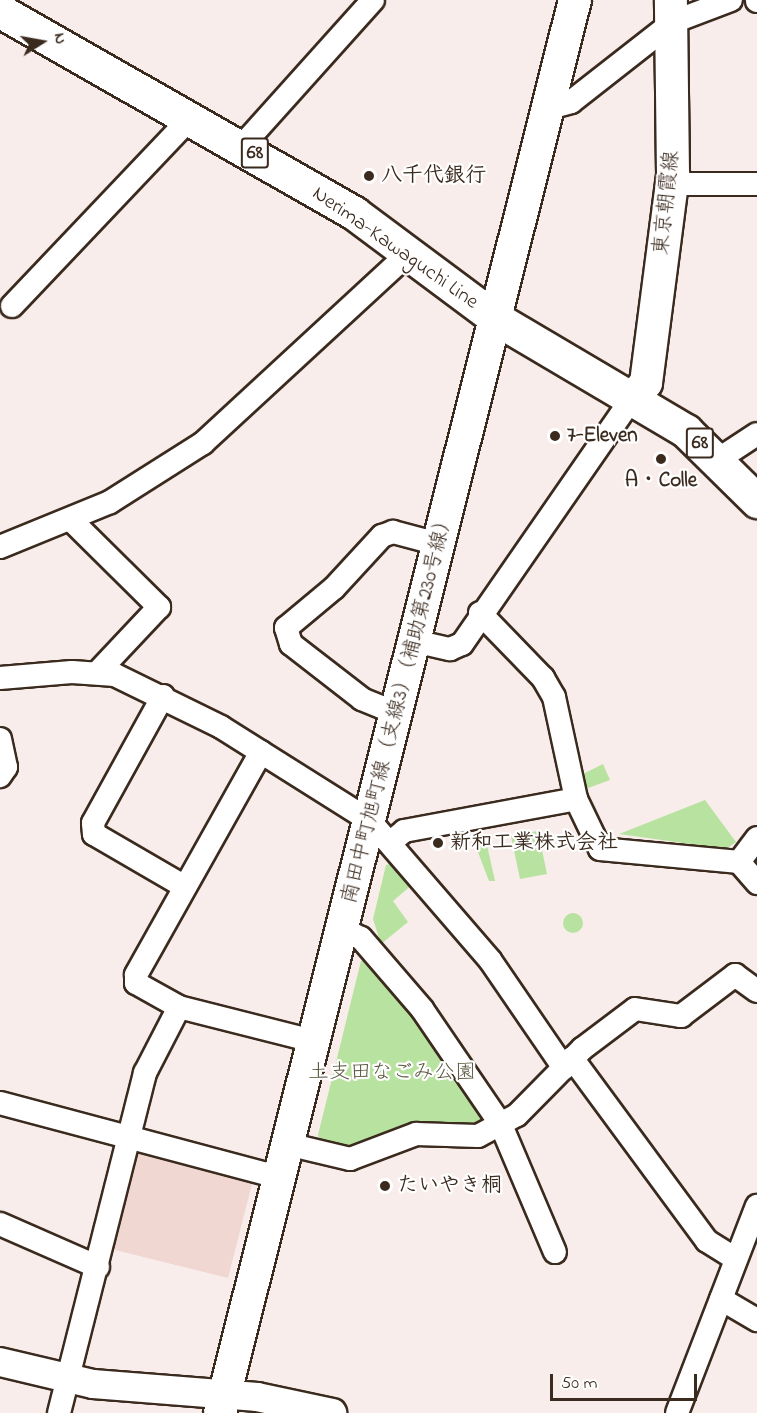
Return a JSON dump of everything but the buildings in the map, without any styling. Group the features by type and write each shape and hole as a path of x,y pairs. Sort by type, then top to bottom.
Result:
{"main road":[{"name":"南田中町旭町線（支線3）（補助第230号線）","path":"223,1404 343,929 380,831 396,713 575,0"},
{"name":"Nerima-Kawaguchi Line","path":"0,11 192,116 354,213 495,318 631,400"},
{"name":"東京朝霞線","path":"631,400 646,383 672,184 672,11"},
{"name":"68","path":"631,400 686,431 719,459 757,501"}],"street":[{"path":"242,146 373,0"},
{"path":"549,108 572,102 672,11 732,0"},
{"path":"4,307 192,116"},
{"path":"672,184 757,184"},
{"path":"0,547 71,520 147,481 203,443 408,254"},
{"path":"414,641 456,649 631,400"},
{"path":"719,459 757,434"},
{"path":"71,520 159,606 97,673"},
{"path":"396,713 362,699 291,644 286,628 334,588 382,536 393,532 438,544"},
{"path":"480,613 543,678 554,697 576,799 600,849 739,862 757,883"},
{"path":"2,673 116,675 163,696 261,752 380,831 490,960 707,1241 736,1259"},
{"path":"163,696 93,823 94,834 185,887"},
{"path":"0,739 6,767 0,776"},
{"path":"261,752 136,975 140,988 180,1008 313,1041"},
{"path":"380,831 404,831 576,799"},
{"path":"739,862 757,838"},
{"path":"343,929 361,938 422,1009 501,1125 555,1251"},
{"path":"287,1144 350,1158 390,1140 446,1132 478,1136 501,1125 547,1089 568,1063 635,1009 681,1016 735,975 757,991"},
{"path":"59,1413 131,1139 145,1073 180,1008"},
{"path":"0,1103 279,1177"},
{"path":"677,1413 757,1206"},
{"path":"0,1224 98,1267"},
{"path":"721,1299 757,1320"},
{"path":"0,1362 68,1380 223,1404 332,1413"}],"shaded area":[{"path":"143,1151 246,1174 252,1184 228,1278 111,1249 134,1155"}],"green space":[{"path":"603,764 610,780 580,791 577,777"},
{"path":"705,800 736,842 726,849 619,834"},
{"path":"538,831 547,874 520,879 511,836"},
{"path":"485,836 495,881 489,881 474,842"},
{"path":"397,863 413,884 393,901 408,922 381,944 373,919 386,865"},
{"path":"573,913 580,916 583,923 580,930 573,933 566,930 563,923 566,916"},
{"name":"土支田なごみ公園","path":"372,960 488,1115 484,1126 354,1149 321,1144 318,1135 361,961"}],"place":[{"name":"八千代銀行","path":"369,176"},
{"name":"7-Eleven","path":"555,436"},
{"name":"A・Colle","path":"661,459"},
{"name":"新和工業株式会社","path":"438,843"},
{"name":"たいやき桐","path":"385,1186"}]}
